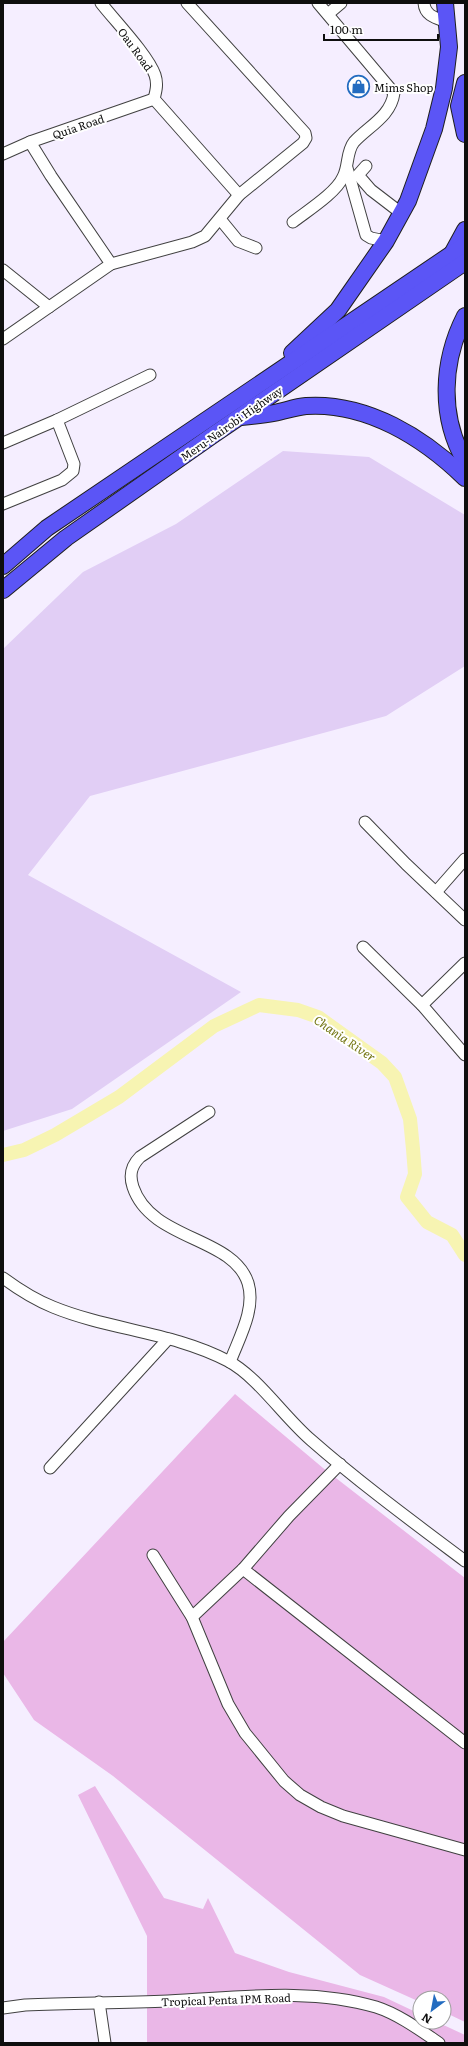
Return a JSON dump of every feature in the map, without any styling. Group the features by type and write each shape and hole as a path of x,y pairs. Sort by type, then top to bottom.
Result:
{"highway":[{"path":"265,380 338,310 386,241 408,201 434,129 444,88 449,47 445,3"},
{"path":"465,83 459,106 465,134"},
{"path":"461,253 465,230"},
{"name":"Meru-Nairobi Highway","path":"3,566 47,528 265,380 461,253"},
{"name":"Meru-Nairobi Highway","path":"3,590 66,538 239,417 461,253"},
{"path":"465,316 450,351 447,402 450,427 465,461"},
{"path":"239,417 274,413 306,406 351,410 386,422 417,439 447,460 465,478"}],"street":[{"name":"Oau Road","path":"100,3 149,63 155,75 157,88 154,99"},
{"path":"3,339 111,264 192,242 205,236 239,195 303,143 306,138 305,133 282,106 187,3"},
{"path":"293,222 343,179 347,168 348,154 353,143 388,111 393,101 394,93 318,3"},
{"path":"328,14 341,3"},
{"path":"424,3 425,10 428,14 447,22"},
{"name":"Quia Road","path":"3,154 30,142 154,99"},
{"path":"154,99 239,195"},
{"path":"30,142 51,176 111,264"},
{"path":"366,166 358,175 371,190 401,213"},
{"path":"347,168 366,235 371,238 386,241"},
{"path":"220,219 238,241 256,248"},
{"path":"3,270 49,307"},
{"path":"3,444 57,420 150,375"},
{"path":"3,504 62,480 73,471 74,464 57,420"},
{"path":"365,822 465,920"},
{"path":"436,892 465,859"},
{"path":"362,947 422,1005 465,1055"},
{"path":"422,1005 465,963"},
{"path":"209,1112 140,1157 132,1167 131,1180 136,1197 143,1208 153,1217 222,1254 234,1262 243,1274 249,1289 249,1306 244,1327 230,1362"},
{"path":"3,1278 52,1307 208,1351 230,1362 256,1384 311,1440 465,1561"},
{"path":"50,1468 168,1339"},
{"path":"192,1617 243,1569 289,1516 340,1464"},
{"path":"153,1556 192,1617 228,1704 245,1733 284,1781 300,1795 321,1807 343,1816 465,1850"},
{"path":"243,1569 465,1743"},
{"name":"Tropical Penta IPM Road","path":"3,2008 99,2002 167,2001 272,1995 336,2000 376,2008 416,2027 439,2043"},
{"path":"99,2002 105,2043"}],"shaded area":[{"path":"283,451 369,457 465,515 465,666 386,716 90,796 28,875 241,992 72,1109 3,1131 3,649 83,572 176,524"},
{"path":"235,1394 323,1468 465,1578 465,2022 452,2016 452,1990 412,1990 412,1998 360,1975 113,1776 34,1720 3,1673 3,1642"},
{"path":"95,1786 164,1898 203,1909 208,1898 235,1953 289,1972 384,1997 412,2010 412,2030 452,2029 465,2035 465,2043 147,2043 147,1936 78,1795"}],"waterway":[{"name":"Chania River","path":"3,1155 24,1150 55,1135 119,1097 214,1026 259,1005 298,1010 318,1017 382,1063 395,1077 410,1119 415,1174 407,1197 427,1222 452,1235 465,1255"}],"place":[{"name":"Mims Shop","path":"358,87"}]}
